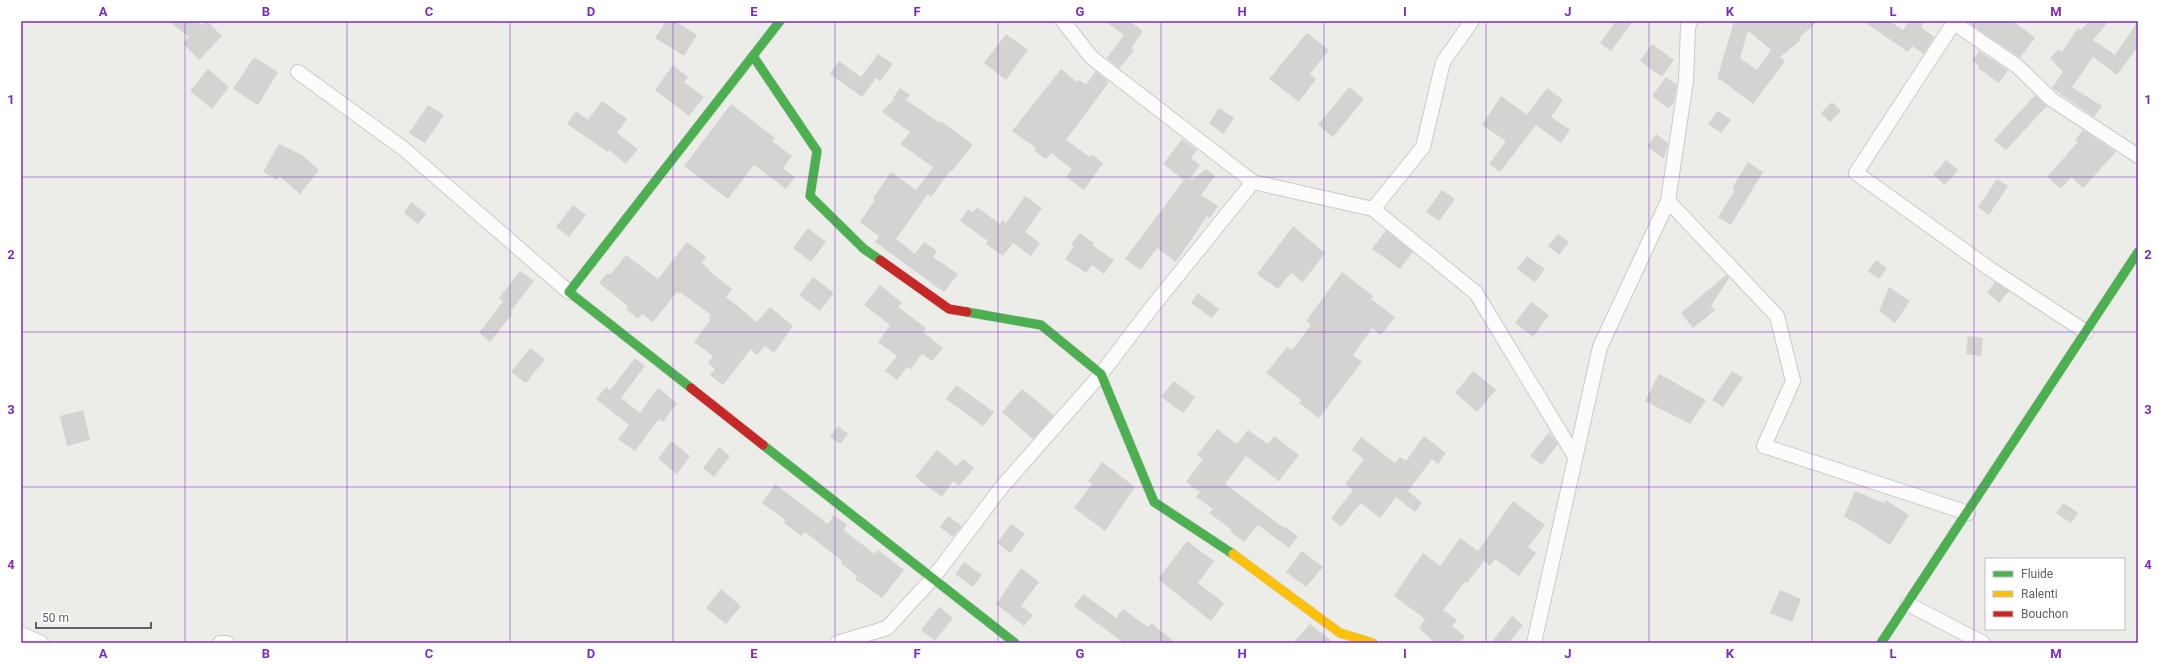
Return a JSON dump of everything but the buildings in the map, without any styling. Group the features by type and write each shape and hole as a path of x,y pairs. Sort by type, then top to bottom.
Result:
{"street":[{"path":"569,292 780,21"},
{"path":"1063,21 1091,58 1253,182 1373,209 1476,293 1574,455"},
{"path":"1373,209 1423,147 1443,62 1472,21"},
{"path":"2086,332 1990,269 1856,173 1954,22 2017,66 2051,99 2138,156"},
{"path":"1534,643 1574,455 1600,347 1668,201 1686,82 1687,23"},
{"path":"752,56 817,151 810,196 864,249 949,309 1041,325 1101,374 1154,502 1243,560 1340,633 1373,643"},
{"path":"298,72 404,149 569,292 1015,643"},
{"path":"837,643 887,628 934,578 1001,488 1101,374 1149,311 1253,182"},
{"path":"1668,201 1777,316 1793,381 1764,446 1968,513"},
{"path":"1881,643 1968,513 2138,252"},
{"path":"1908,604 1983,643"},
{"path":"21,634 41,643"},
{"path":"220,643 227,643"}],"traffic: fast":[{"path":"691,388 569,292 780,21"},
{"path":"753,56 817,151 810,196 864,249 880,260"},
{"path":"1881,643 2138,252"},
{"path":"967,312 1041,325 1101,374 1154,502 1233,554"},
{"path":"763,445 1015,643"}],"traffic: slow":[{"path":"1233,554 1340,633 1373,643"}],"traffic: jam":[{"path":"880,260 949,309 967,312"},
{"path":"691,388 763,445"}]}
